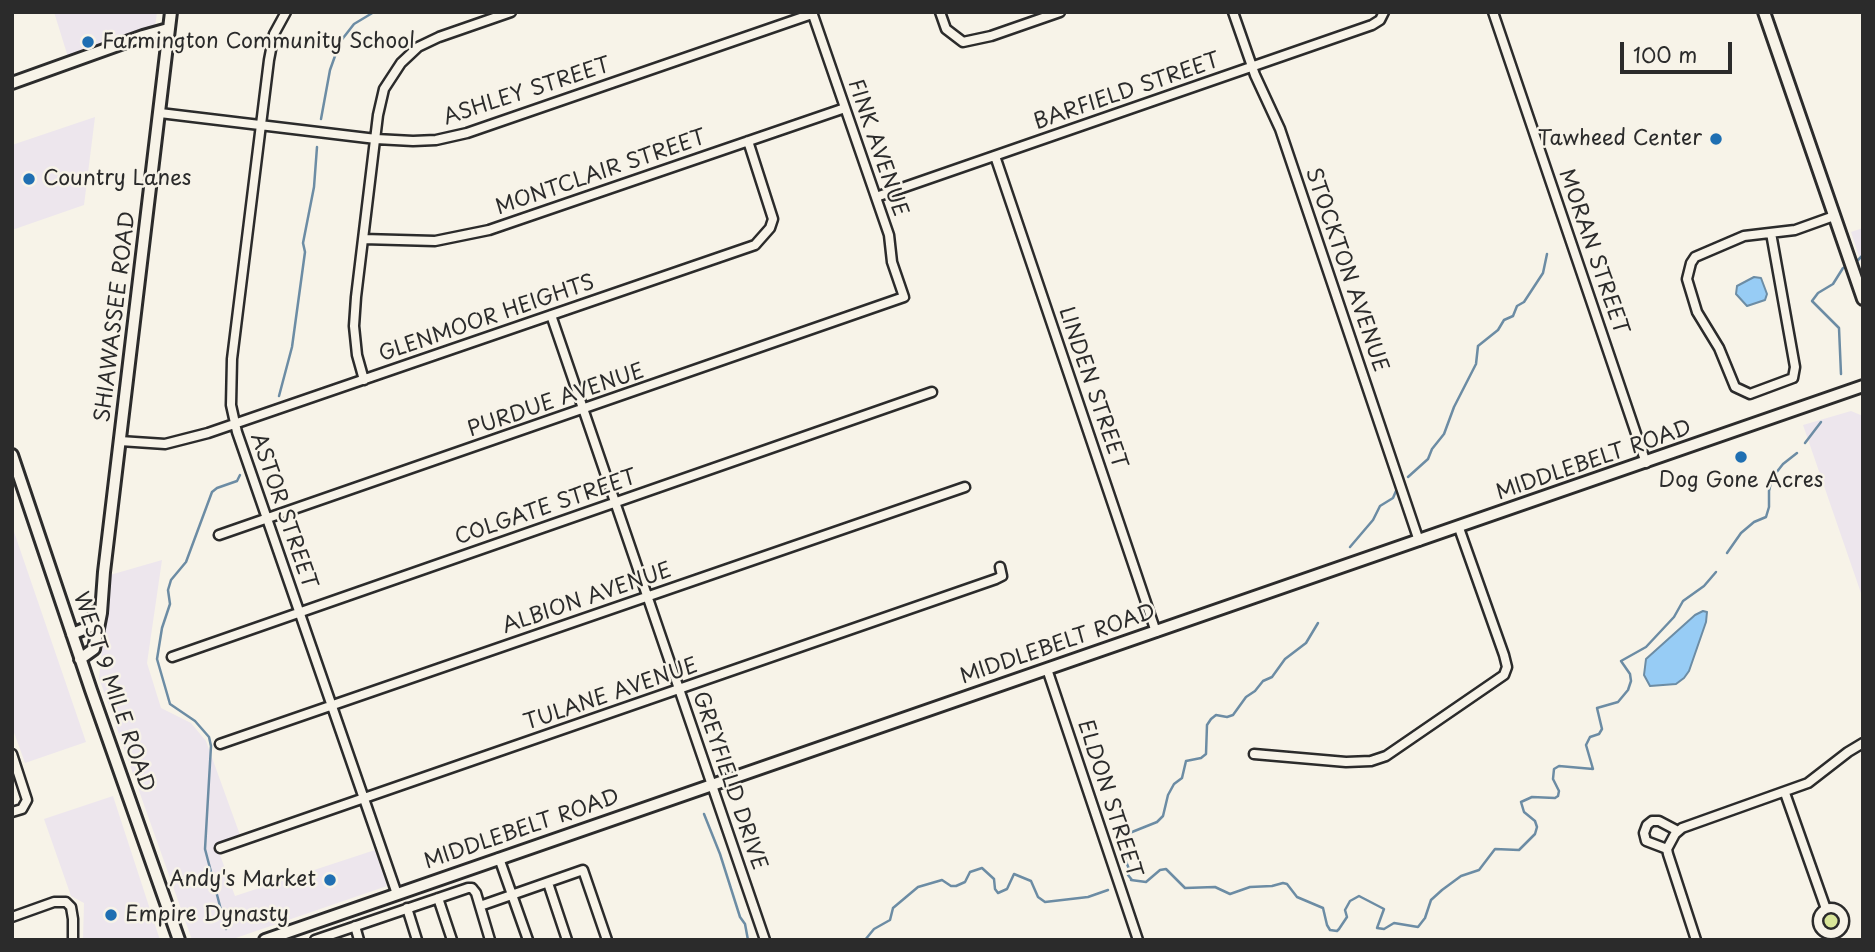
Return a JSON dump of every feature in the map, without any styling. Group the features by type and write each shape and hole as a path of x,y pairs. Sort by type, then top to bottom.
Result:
{"street":[{"name":"SHIAWASSEE ROAD","path":"80,659 94,649 101,612 102,585 171,12"},
{"name":"ASTOR STREET","path":"286,12 271,46 230,378 231,405 267,519 397,894"},
{"path":"364,380 357,355 354,326 384,89 406,57 432,40 511,12"},
{"path":"940,12 946,29 963,42 991,36 1060,12"},
{"name":"STOCKTON AVENUE","path":"1233,12 1252,67 1280,129 1419,541"},
{"name":"BARFIELD STREET","path":"876,197 1372,25 1380,20 1384,12"},
{"name":"MORAN STREET","path":"1493,12 1646,463"},
{"path":"1764,12 1863,299"},
{"name":"ASHLEY STREET","path":"160,113 376,139 423,141 467,133 812,13"},
{"name":"FINK AVENUE","path":"812,13 876,197 888,235 892,262 904,297"},
{"path":"12,83 168,29"},
{"name":"MONTCLAIR STREET","path":"363,239 435,241 470,236 537,216 845,108"},
{"name":"GLENMOOR HEIGHTS","path":"120,441 165,444 187,439 746,248 763,238 772,219 748,141"},
{"name":"LINDEN STREET","path":"995,156 1156,632"},
{"path":"1772,233 1795,367 1793,378 1750,394 1739,390 1732,381 1719,348 1697,312 1687,279 1688,269 1695,257 1744,236 1795,230 1834,216"},
{"name":"PURDUE AVENUE","path":"219,535 904,297"},
{"name":"GREYFIELD DRIVE","path":"551,315 765,940"},
{"name":"MIDDLEBELT ROAD","path":"265,940 1863,386"},
{"name":"COLGATE STREET","path":"172,657 932,392"},
{"name":"WEST 9 MILE ROAD","path":"12,456 179,940"},
{"name":"ALBION AVENUE","path":"220,744 965,487"},
{"path":"1254,754 1371,761 1386,756 1504,675 1507,667 1504,655 1459,528"},
{"name":"TULANE AVENUE","path":"220,848 1002,576 1000,567"},
{"name":"SHIAWASSEE ROAD","path":"72,634 91,624 102,585"},
{"name":"ELDON STREET","path":"1047,669 1138,940"},
{"path":"1696,940 1667,849 1671,839 1682,828 1808,783 1863,743"},
{"path":"12,754 26,795 26,805 12,813"},
{"path":"1786,793 1826,909"},
{"path":"1667,849 1646,841 1644,833 1647,825 1652,821 1659,821 1678,831"},
{"path":"499,858 528,940"},
{"path":"480,906 583,870 607,940"},
{"path":"548,883 567,940"},
{"path":"315,940 472,888 491,940"},
{"path":"438,898 452,940"},
{"path":"12,916 54,902 66,902 71,907 74,919 73,940"},
{"path":"407,908 417,940"},
{"path":"355,926 359,940"}],"shaded area":[{"name":"Farmington Community School","path":"54,12 157,12 155,28 68,57"},
{"path":"95,117 84,205 12,230 12,145"},
{"path":"1863,228 1863,268 1851,232"},
{"path":"1851,411 1863,416 1863,599 1803,425"},
{"path":"12,526 86,742 25,763 12,727"},
{"path":"162,560 147,663 161,708 191,723 206,741 240,835 216,844 235,896 375,850 387,886 230,940 192,940 99,678 110,575"},
{"path":"113,796 160,940 83,940 84,903 71,896 44,819"}],"green space":[{"path":"1827,914 1833,914 1838,922 1836,928 1827,930 1822,925 1822,919"}],"water":[{"path":"1754,277 1761,278 1767,294 1765,300 1747,306 1736,294 1737,286"},
{"path":"1703,611 1707,612 1706,622 1689,671 1676,684 1650,686 1644,675 1646,659"}],"waterway":[{"path":"321,119 330,70 340,42 354,24 374,12"},
{"path":"279,396 292,347 317,147"},
{"path":"1408,477 1428,459 1444,434 1454,407 1476,364 1478,346 1498,330 1504,320 1513,316 1517,306 1524,302 1543,273 1547,254"},
{"path":"1855,263 1863,255"},
{"path":"1841,374 1839,328 1812,301 1818,293 1833,284 1843,268 1849,265"},
{"path":"1805,443 1821,422"},
{"path":"1727,553 1741,533 1754,522 1766,517 1772,478 1783,464 1797,453"},
{"path":"226,929 205,849 211,746 209,737 195,721 170,704 157,659 162,628 170,604 168,590 171,580 186,562 212,492 237,481 240,475"},
{"path":"1350,547 1373,520 1380,506 1393,498 1396,491"},
{"path":"1131,880 1146,882 1160,870 1166,869 1185,888 1215,887 1230,894 1250,887 1283,883 1287,884 1297,897 1323,908 1330,930 1339,929 1347,917 1345,910 1350,901 1359,896 1384,909 1377,928 1384,929 1394,923 1418,927 1425,918 1431,900 1442,890 1461,876 1479,870 1495,849 1519,850 1535,834 1535,821 1524,812 1521,802 1532,797 1558,796 1559,791 1553,779 1554,769 1559,766 1593,769 1586,745 1590,737 1599,734 1602,729 1597,708 1618,702 1628,690 1631,681 1630,674 1621,661 1646,647 1674,617 1683,601 1704,586 1716,572"},
{"path":"1127,841 1127,834 1157,822 1163,816 1168,795 1174,784 1182,778 1186,761 1201,758 1206,754 1207,725 1211,719 1216,715 1233,715 1246,697 1263,681 1272,677 1285,659 1306,643 1318,623"},
{"path":"704,814 740,917 745,924 748,940"},
{"path":"1128,851 1125,859 1128,875 1132,880"},
{"path":"865,940 874,929 890,920 893,908 918,887 942,880 956,886 965,882 970,872 982,868 994,879 998,893 1007,889 1014,874 1031,881 1038,897 1045,902 1088,897 1108,890"}],"place":[{"name":"Farmington Community School","path":"88,42"},
{"name":"Tawheed Center","path":"1716,139"},
{"name":"Country Lanes","path":"29,179"},
{"name":"Dog Gone Acres","path":"1741,457"},
{"name":"Andy's Market","path":"330,880"},
{"name":"Empire Dynasty","path":"111,915"}]}
